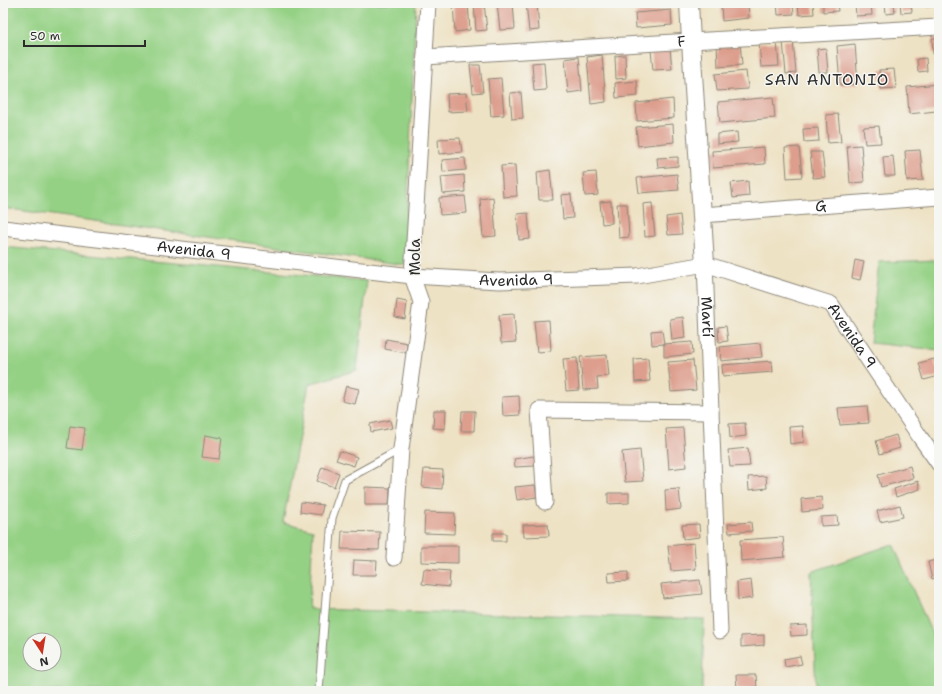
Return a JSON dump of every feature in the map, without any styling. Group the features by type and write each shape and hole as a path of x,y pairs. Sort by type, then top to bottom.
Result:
{"street":[{"name":"Mola","path":"394,558 401,449 421,302 412,276 428,3"},
{"name":"Martí","path":"689,3 690,40 706,264 720,631"},
{"name":"F","path":"425,57 690,40 939,27"},
{"name":"G","path":"702,215 939,197"},
{"name":"Avenida 9","path":"3,228 412,276 499,281 637,276 706,264 831,304 939,464"},
{"path":"545,502 539,410 711,412"}],"lane":[{"path":"319,691 332,518 345,480 401,449"}],"green space":[{"path":"3,3 416,3 405,265 3,208"},
{"path":"3,247 367,281 357,370 309,384 283,522 313,530 309,609 704,619 702,691 3,691"},
{"path":"939,260 939,350 870,343 879,262"},
{"path":"893,544 939,650 939,691 816,691 811,572"}],"building":[{"path":"468,3 470,30 455,32 453,4"},
{"path":"484,3 487,30 476,31 474,4"},
{"path":"497,3 513,3 515,29 500,30"},
{"path":"526,3 537,3 539,30 529,31"},
{"path":"621,3 640,3 640,4 622,6"},
{"path":"721,3 748,3 749,18 722,21"},
{"path":"777,3 793,3 794,14 778,15"},
{"path":"798,3 813,3 814,14 799,15"},
{"path":"823,3 837,3 838,11 823,12"},
{"path":"855,3 871,3 872,15 856,16"},
{"path":"885,3 894,3 895,13 886,14"},
{"path":"900,3 911,3 912,12 901,13"},
{"path":"926,3 936,3 936,6 926,7"},
{"path":"671,10 672,25 636,28 635,13"},
{"path":"932,38 939,38 939,54 933,54"},
{"path":"793,40 796,73 786,74 783,41"},
{"path":"740,42 742,65 718,67 717,45"},
{"path":"777,42 779,66 761,67 759,43"},
{"path":"855,44 858,84 840,85 837,46"},
{"path":"670,48 672,69 653,70 651,50"},
{"path":"826,48 828,72 819,72 817,49"},
{"path":"602,55 606,102 591,104 587,57"},
{"path":"625,55 626,78 616,79 615,56"},
{"path":"579,57 582,91 568,93 565,59"},
{"path":"926,58 927,71 918,72 917,59"},
{"path":"544,62 546,90 534,91 532,63"},
{"path":"470,65 480,65 483,92 473,93"},
{"path":"894,69 896,88 881,89 879,70"},
{"path":"746,71 748,89 717,91 715,74"},
{"path":"501,78 504,115 491,116 488,79"},
{"path":"637,81 638,96 616,98 615,83"},
{"path":"939,84 939,101 935,102 936,111 909,114 907,87"},
{"path":"521,92 523,118 512,119 510,93"},
{"path":"466,93 468,111 448,112 447,94"},
{"path":"773,97 775,118 720,123 718,102"},
{"path":"673,99 674,118 637,121 636,103"},
{"path":"838,114 841,142 828,143 826,115"},
{"path":"673,124 674,142 638,146 636,127"},
{"path":"879,126 881,143 865,144 863,127"},
{"path":"818,128 819,141 804,142 803,129"},
{"path":"737,132 738,142 717,144 717,134"},
{"path":"460,138 462,152 439,154 438,139"},
{"path":"861,145 864,182 850,183 847,146"},
{"path":"764,147 765,164 713,168 712,151"},
{"path":"799,147 802,177 787,178 785,148"},
{"path":"920,150 923,180 907,181 905,151"},
{"path":"810,152 822,152 825,177 813,178"},
{"path":"893,156 895,176 885,176 883,157"},
{"path":"678,157 678,166 658,168 657,158"},
{"path":"465,158 466,170 443,172 442,160"},
{"path":"515,165 517,196 503,197 501,166"},
{"path":"550,170 553,200 539,200 537,172"},
{"path":"596,172 598,195 585,196 583,173"},
{"path":"677,174 679,190 639,193 637,178"},
{"path":"464,175 465,192 443,194 441,177"},
{"path":"748,181 749,196 733,198 731,183"},
{"path":"571,194 573,218 563,219 561,195"},
{"path":"465,196 467,213 440,215 439,198"},
{"path":"493,197 496,236 483,237 480,199"},
{"path":"611,201 612,223 602,224 600,202"},
{"path":"652,203 655,236 645,237 643,204"},
{"path":"617,204 627,204 629,237 619,238"},
{"path":"528,213 530,239 519,240 517,214"},
{"path":"680,215 682,234 668,235 666,217"},
{"path":"855,260 864,262 860,280 852,278"},
{"path":"397,300 407,302 405,319 395,317"},
{"path":"514,314 516,342 501,343 499,315"},
{"path":"683,317 685,338 672,340 670,319"},
{"path":"549,320 551,351 537,352 534,321"},
{"path":"726,326 728,341 719,342 718,327"},
{"path":"662,330 664,344 652,345 651,331"},
{"path":"386,339 407,343 406,353 385,349"},
{"path":"692,342 693,354 664,357 664,344"},
{"path":"760,343 762,357 721,361 720,347"},
{"path":"607,355 609,376 597,377 598,389 583,390 580,357"},
{"path":"577,358 579,390 566,391 563,359"},
{"path":"648,358 650,381 635,382 634,359"},
{"path":"934,359 939,376 924,380 919,363"},
{"path":"693,360 696,390 671,392 668,362"},
{"path":"772,361 773,372 723,376 722,365"},
{"path":"346,386 359,389 355,404 342,401"},
{"path":"519,396 520,415 503,416 502,397"},
{"path":"867,406 869,423 840,425 838,408"},
{"path":"434,410 446,410 445,429 433,428"},
{"path":"462,411 475,411 474,431 461,431"},
{"path":"390,420 392,428 371,432 370,424"},
{"path":"745,423 746,436 730,438 729,424"},
{"path":"70,426 85,428 82,450 67,448"},
{"path":"803,426 804,442 790,444 789,427"},
{"path":"683,428 686,467 669,469 666,429"},
{"path":"205,435 222,438 219,459 202,457"},
{"path":"896,435 900,448 880,454 876,441"},
{"path":"748,448 750,466 730,467 728,450"},
{"path":"640,450 643,481 625,482 622,452"},
{"path":"340,451 357,457 354,466 336,460"},
{"path":"534,456 535,466 515,467 514,459"},
{"path":"910,466 913,478 881,487 878,475"},
{"path":"322,467 339,473 334,487 317,481"},
{"path":"424,469 443,470 442,489 422,487"},
{"path":"766,476 767,488 749,490 748,477"},
{"path":"918,481 920,489 896,497 894,489"},
{"path":"535,485 537,497 517,500 515,487"},
{"path":"365,487 390,488 389,505 365,505"},
{"path":"679,489 681,509 666,511 665,490"},
{"path":"608,493 629,493 629,503 608,504"},
{"path":"822,497 823,510 802,512 801,499"},
{"path":"301,502 323,505 321,515 300,512"},
{"path":"900,505 903,517 880,522 877,511"},
{"path":"425,512 455,513 454,534 424,533"},
{"path":"837,516 838,525 821,526 821,517"},
{"path":"751,522 752,531 729,533 728,524"},
{"path":"548,524 549,536 524,537 523,525"},
{"path":"699,524 700,537 683,539 682,525"},
{"path":"342,531 380,532 379,550 341,549"},
{"path":"493,533 506,533 506,541 493,541"},
{"path":"783,537 785,557 741,561 740,540"},
{"path":"694,543 696,569 671,571 668,546"},
{"path":"421,546 458,546 458,563 421,562"},
{"path":"939,559 939,577 932,579 928,562"},
{"path":"354,560 377,561 376,575 353,575"},
{"path":"424,569 450,571 449,587 422,584"},
{"path":"628,572 628,581 609,582 608,573"},
{"path":"700,580 702,594 663,598 661,584"},
{"path":"751,580 753,598 738,600 737,582"},
{"path":"807,625 807,635 791,636 790,626"},
{"path":"764,635 764,645 741,647 741,636"},
{"path":"800,656 802,664 785,667 784,659"},
{"path":"736,675 756,675 757,689 737,689"}],"district":[{"name":"SAN ANTONIO","path":"827,79"}]}
